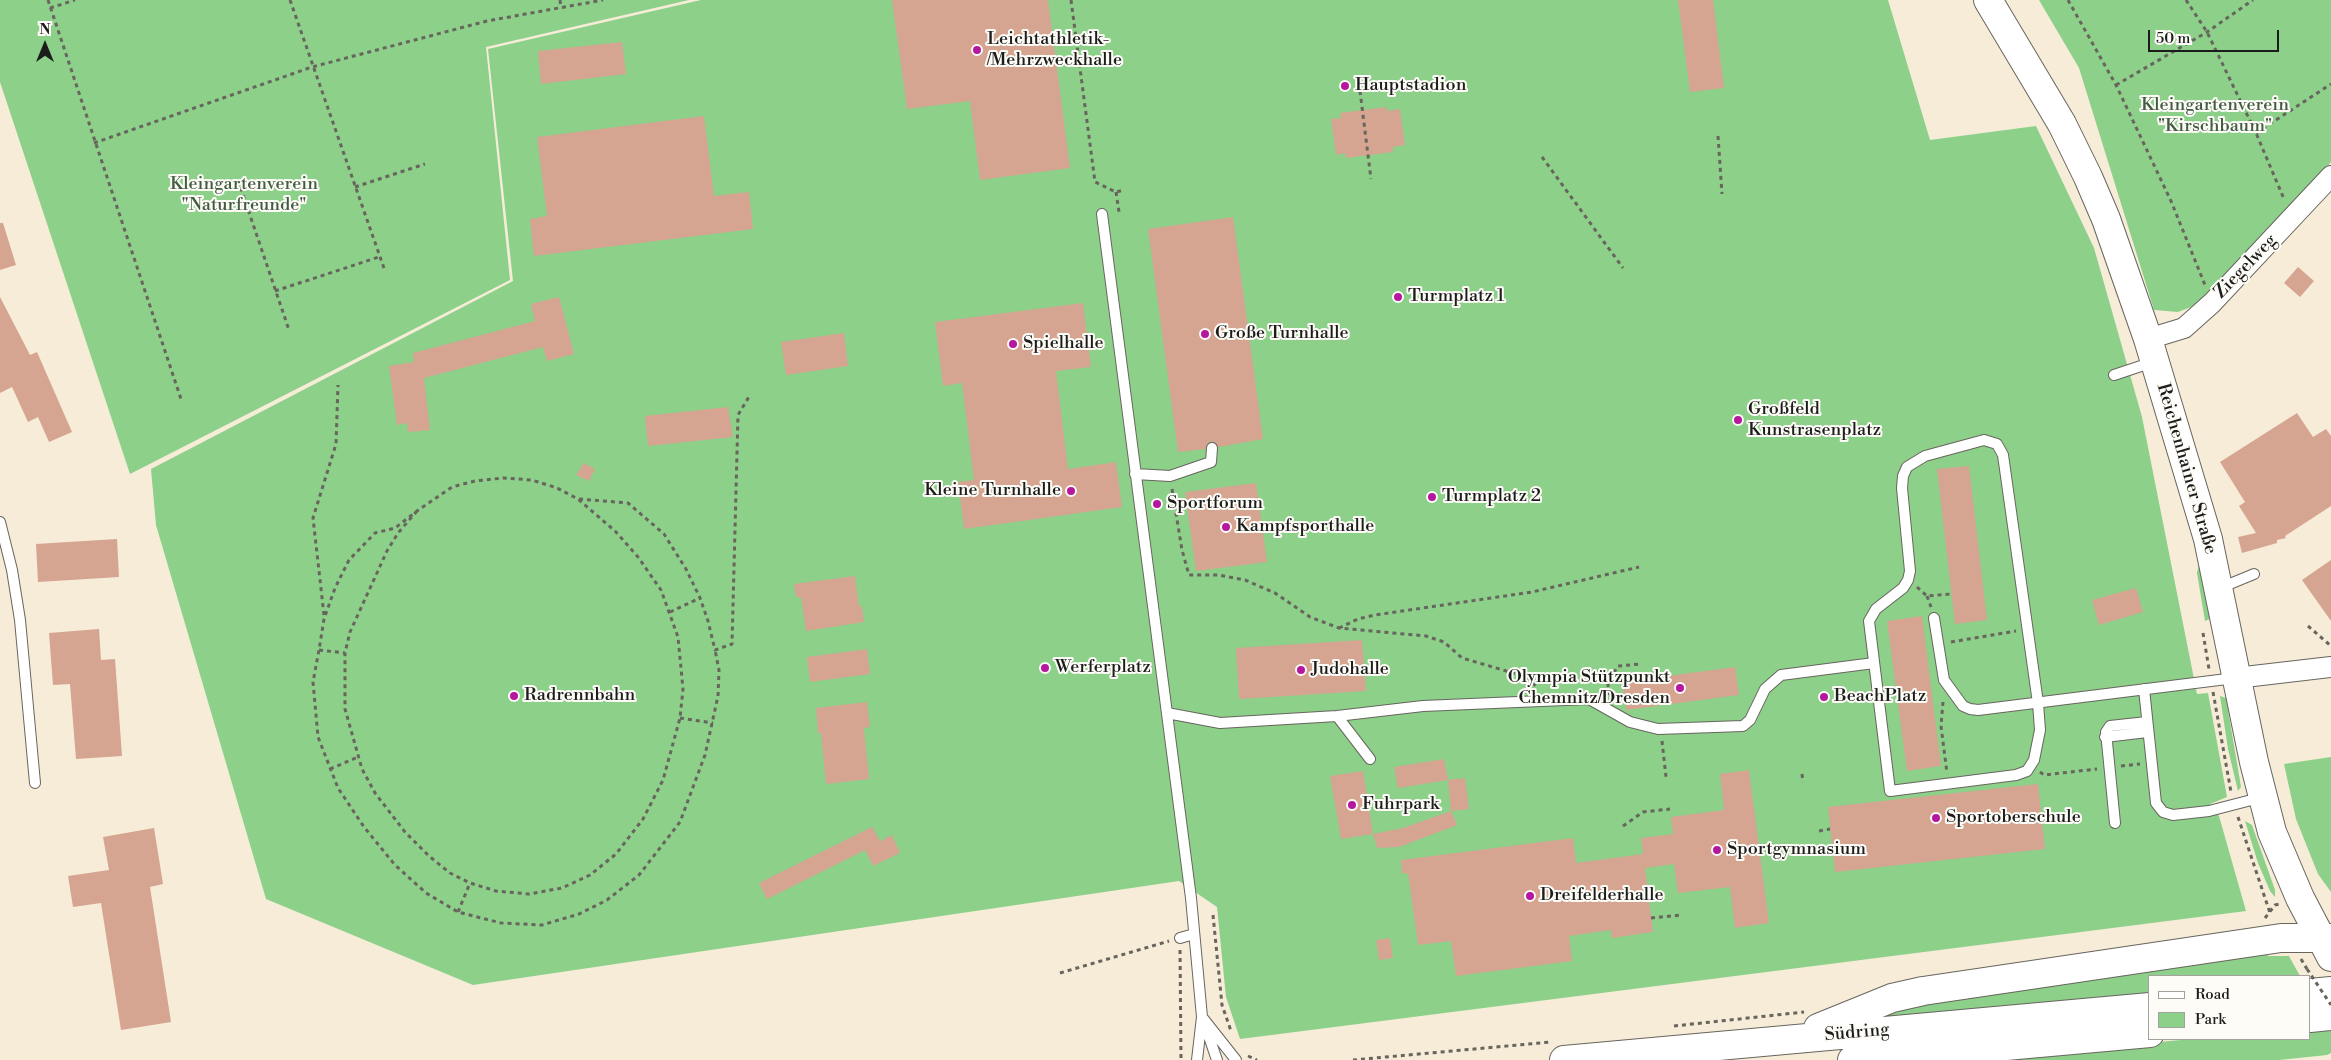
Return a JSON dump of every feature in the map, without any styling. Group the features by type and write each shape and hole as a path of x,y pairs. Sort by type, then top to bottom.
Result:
{"main road":[{"name":"Reichenhainer Straße","path":"1988,0 2062,124 2106,218 2152,350 2195,493 2220,588 2236,678 2272,832 2300,898 2328,944"},
{"path":"1784,1040 1892,998 1922,991 2281,938 2328,944"},
{"path":"2311,982 2331,991"},
{"name":"Südring","path":"1561,1050 1784,1040 2148,1007"},
{"path":"2311,1018 2331,1016"},
{"name":"Südring","path":"1872,1059 2148,1033"}],"street":[{"name":"Ziegelweg","path":"2152,350 2184,328 2212,303 2293,219 2331,176"},
{"path":"2236,678 2331,667"}],"lane":[{"path":"1102,214 1194,934 1202,1017 1197,1060"},
{"path":"2114,375 2152,350"},
{"path":"1992,441 2001,448 2027,630 2038,702 2040,730 2030,767 2016,775 1890,791 1869,628 1872,613 1903,588 1908,580 1910,571 1902,488 1907,467 1924,456 1973,442 1992,441"},
{"path":"1135,474 1170,476 1211,462 1212,448"},
{"path":"0,522 12,570 20,620 34,783"},
{"path":"2220,588 2254,574"},
{"path":"1934,618 1944,680 1963,706 1978,710 2236,678"},
{"path":"1167,713 1220,723 1337,716 1423,706 1589,699 1630,722 1658,729 1743,726 1750,720 1765,689 1781,675 1874,663"},
{"path":"2144,689 2150,763 2156,802 2159,809 2168,814 2209,811 2263,797"},
{"path":"1337,716 1370,759"},
{"path":"2115,823 2105,737 2106,729 2110,726 2147,727"},
{"path":"1180,938 1194,934"},
{"path":"1202,1017 1240,1056"},
{"path":"1202,1017 1217,1060"}],"path":[{"path":"48,0 94,143 181,399"},
{"path":"50,8 75,0"},
{"path":"290,0 385,272"},
{"path":"560,0 561,8"},
{"path":"94,143 312,66 487,22 603,0"},
{"path":"1071,0 1095,182 1116,192 1124,190"},
{"path":"2068,0 2116,85 2171,201 2212,303"},
{"path":"2186,0 2207,32 2256,133 2293,219"},
{"path":"2116,85 2207,32 2253,0"},
{"path":"2256,133 2331,84"},
{"path":"1360,91 1371,179"},
{"path":"1718,136 1722,194"},
{"path":"1542,157 1623,268"},
{"path":"355,188 425,164"},
{"path":"238,180 289,330"},
{"path":"1116,192 1118,212"},
{"path":"275,291 380,257"},
{"path":"324,618 313,518 336,444 338,385"},
{"path":"716,650 732,644 738,415 750,395"},
{"path":"1170,476 1182,550 1189,576 1218,576 1245,580 1274,593 1310,617 1339,628 1426,636 1444,642 1462,658 1520,675 1558,700"},
{"path":"416,511 398,533 377,571 350,632 346,653 346,709 362,769 375,793 405,832 450,873 470,883 496,891 529,894 562,888 590,876 616,854 643,819 663,780 680,718 683,689 678,637 661,590 638,557 615,531 578,499 557,488 532,480 503,478 475,481 452,487 416,511 395,528 374,533 349,560 335,588 324,618 313,682 318,737 338,788 364,827 395,865 426,893 458,912 501,923 542,925 579,914 607,900 639,875 680,822 705,755 714,723 718,696 719,670 708,620 686,569 664,534 628,503 578,499"},
{"path":"1339,628 1367,617 1532,592 1639,567"},
{"path":"1908,580 1927,596 1951,594"},
{"path":"670,612 700,598"},
{"path":"2308,626 2331,646"},
{"path":"1938,643 1966,641 2027,630"},
{"path":"319,650 346,653"},
{"path":"1609,710 1608,682 1618,666 1641,664"},
{"path":"680,718 714,723"},
{"path":"1941,726 1948,783"},
{"path":"1662,735 1666,777"},
{"path":"330,769 358,757"},
{"path":"2030,767 2044,775 2150,763"},
{"path":"1802,774 1803,782"},
{"path":"1623,826 1643,812 1670,809"},
{"path":"1819,831 1830,829"},
{"path":"1770,846 1774,845"},
{"path":"1821,849 1832,848"},
{"path":"458,912 470,883"},
{"path":"2260,926 2269,912"},
{"path":"1213,915 1222,1005 1231,1032"},
{"path":"1651,918 1682,915"},
{"path":"1060,973 1180,938 1181,1060"},
{"path":"2311,984 2331,1004"},
{"path":"1665,1027 1722,1019 1805,1012"},
{"path":"1353,1060 1561,1050"},
{"path":"1240,1056 1247,1056"}],"green space":[{"name":"Kleingartenverein \"Naturfreunde\"","path":"0,0 689,0 486,47 510,280 130,474 0,82"},
{"name":"Sportforum","path":"701,0 1888,0 1930,140 2036,126 2094,248 2142,417 2197,694 2208,693 2227,797 2210,804 2219,816 2246,911 1240,1039 1226,997 1217,907 1179,881 473,985 266,899 156,525 151,469 513,281 488,49"},
{"name":"Kleingartenverein \"Kirschbaum\"","path":"2039,0 2331,0 2331,162 2307,192 2199,304 2178,312 2154,310 2079,68"},
{"path":"2200,560 2210,619 2205,621 2197,573"},
{"path":"2220,696 2226,698 2241,787 2238,791 2228,749"},
{"path":"2331,757 2331,892 2318,874 2296,819 2284,764"},
{"path":"2245,821 2252,825 2275,890 2275,897 2270,891 2258,863"},
{"path":"2267,950 2268,956 2289,956 2299,975 2148,975 2148,997 1862,1024 1888,1007"},
{"path":"2331,1027 2331,1053 2279,1060 1997,1060 1997,1056 2181,1040 2311,1040 2311,1029"}],"building":[{"name":"Leichtathletik- /Mehrzweckhalle","path":"892,0 1048,0 1070,168 980,180 970,101 907,109"},
{"path":"1678,0 1713,0 1724,88 1690,92"},
{"path":"622,42 626,74 541,84 538,51"},
{"path":"1387,107 1387,111 1400,109 1405,145 1393,147 1393,152 1346,158 1345,153 1336,155 1331,119 1341,118 1340,113"},
{"path":"704,116 714,196 749,192 753,229 534,256 530,219 547,216 537,137"},
{"name":"Große Turnhalle","path":"1233,217 1263,439 1219,447 1212,441 1207,444 1205,449 1178,452 1148,229"},
{"path":"0,223 3,223 16,265 0,270"},
{"path":"2298,267 2314,281 2300,297 2284,283"},
{"path":"0,297 30,355 37,352 72,432 49,442 38,417 28,422 12,387 0,393"},
{"path":"559,297 574,354 547,361 543,347 424,378 430,430 408,432 407,423 397,425 389,366 414,362 413,353 535,321 531,304"},
{"path":"1083,303 1091,367 1056,371 1068,469 1116,462 1122,507 964,529 958,482 974,480 962,383 943,386 935,322"},
{"path":"844,333 848,366 786,375 781,342"},
{"path":"728,407 733,437 648,446 645,416"},
{"path":"2297,413 2313,437 2326,429 2331,436 2331,506 2285,536 2286,538 2277,540 2277,543 2242,553 2238,537 2256,533 2239,506 2245,502 2220,462"},
{"path":"584,463 595,469 589,481 576,475"},
{"path":"1969,466 1987,620 1955,624 1937,469"},
{"name":"Kampfsporthalle","path":"1256,483 1267,562 1196,571 1185,492"},
{"path":"117,539 119,577 38,582 36,544"},
{"path":"2331,560 2331,621 2302,580"},
{"path":"855,576 859,607 862,606 864,622 806,631 801,597 796,597 794,584"},
{"path":"2136,588 2143,612 2099,625 2092,600"},
{"path":"1922,616 1941,766 1907,771 1887,621"},
{"path":"99,629 101,660 115,659 122,756 76,759 70,684 53,685 49,633"},
{"name":"Judohalle","path":"1362,640 1366,691 1239,699 1236,648"},
{"path":"867,649 870,674 810,682 807,657"},
{"name":"Olympia Stützpunkt Chemnitz/Dresden","path":"1735,667 1739,695 1626,710 1622,682"},
{"path":"867,702 870,727 864,728 869,779 826,784 821,733 818,733 816,708"},
{"path":"1444,759 1448,780 1398,788 1394,767"},
{"name":"Dreifelderhalle","path":"1749,770 1769,923 1735,928 1730,887 1678,893 1674,864 1645,868 1653,932 1612,938 1611,930 1569,936 1572,961 1456,976 1451,941 1418,945 1408,873 1402,874 1401,860 1573,838 1576,863 1643,854 1641,838 1673,834 1671,817 1724,810 1720,774"},
{"name":"Fuhrpark","path":"1363,771 1373,834 1341,839 1330,776"},
{"path":"1465,778 1469,809 1451,811 1448,780"},
{"name":"Sportoberschule","path":"2038,784 2045,849 1835,872 1828,807"},
{"path":"1451,811 1457,825 1399,847 1377,848 1373,834 1403,828"},
{"path":"872,827 880,841 892,835 900,853 873,866 865,850 767,899 759,883"},
{"path":"154,828 163,884 150,887 171,1022 121,1030 101,903 73,907 68,876 109,870 103,837"},
{"path":"1390,938 1393,958 1379,960 1376,940"}],"place":[{"name":"Leichtathletik- /Mehrzweckhalle","path":"977,50"},
{"name":"Hauptstadion","path":"1345,86"},
{"name":"Turmplatz 1","path":"1398,297"},
{"name":"Große Turnhalle","path":"1205,334"},
{"name":"Spielhalle","path":"1013,344"},
{"name":"Großfeld Kunstrasenplatz","path":"1738,420"},
{"name":"Kleine Turnhalle","path":"1071,491"},
{"name":"Turmplatz 2","path":"1432,497"},
{"name":"Sportforum","path":"1157,504"},
{"name":"Kampfsporthalle","path":"1226,527"},
{"name":"Werferplatz","path":"1045,668"},
{"name":"Judohalle","path":"1301,670"},
{"name":"Olympia Stützpunkt Chemnitz/Dresden","path":"1680,688"},
{"name":"Radrennbahn","path":"514,696"},
{"name":"BeachPlatz","path":"1824,697"},
{"name":"Fuhrpark","path":"1352,805"},
{"name":"Sportoberschule","path":"1936,818"},
{"name":"Sportgymnasium","path":"1717,850"},
{"name":"Dreifelderhalle","path":"1530,896"}]}
